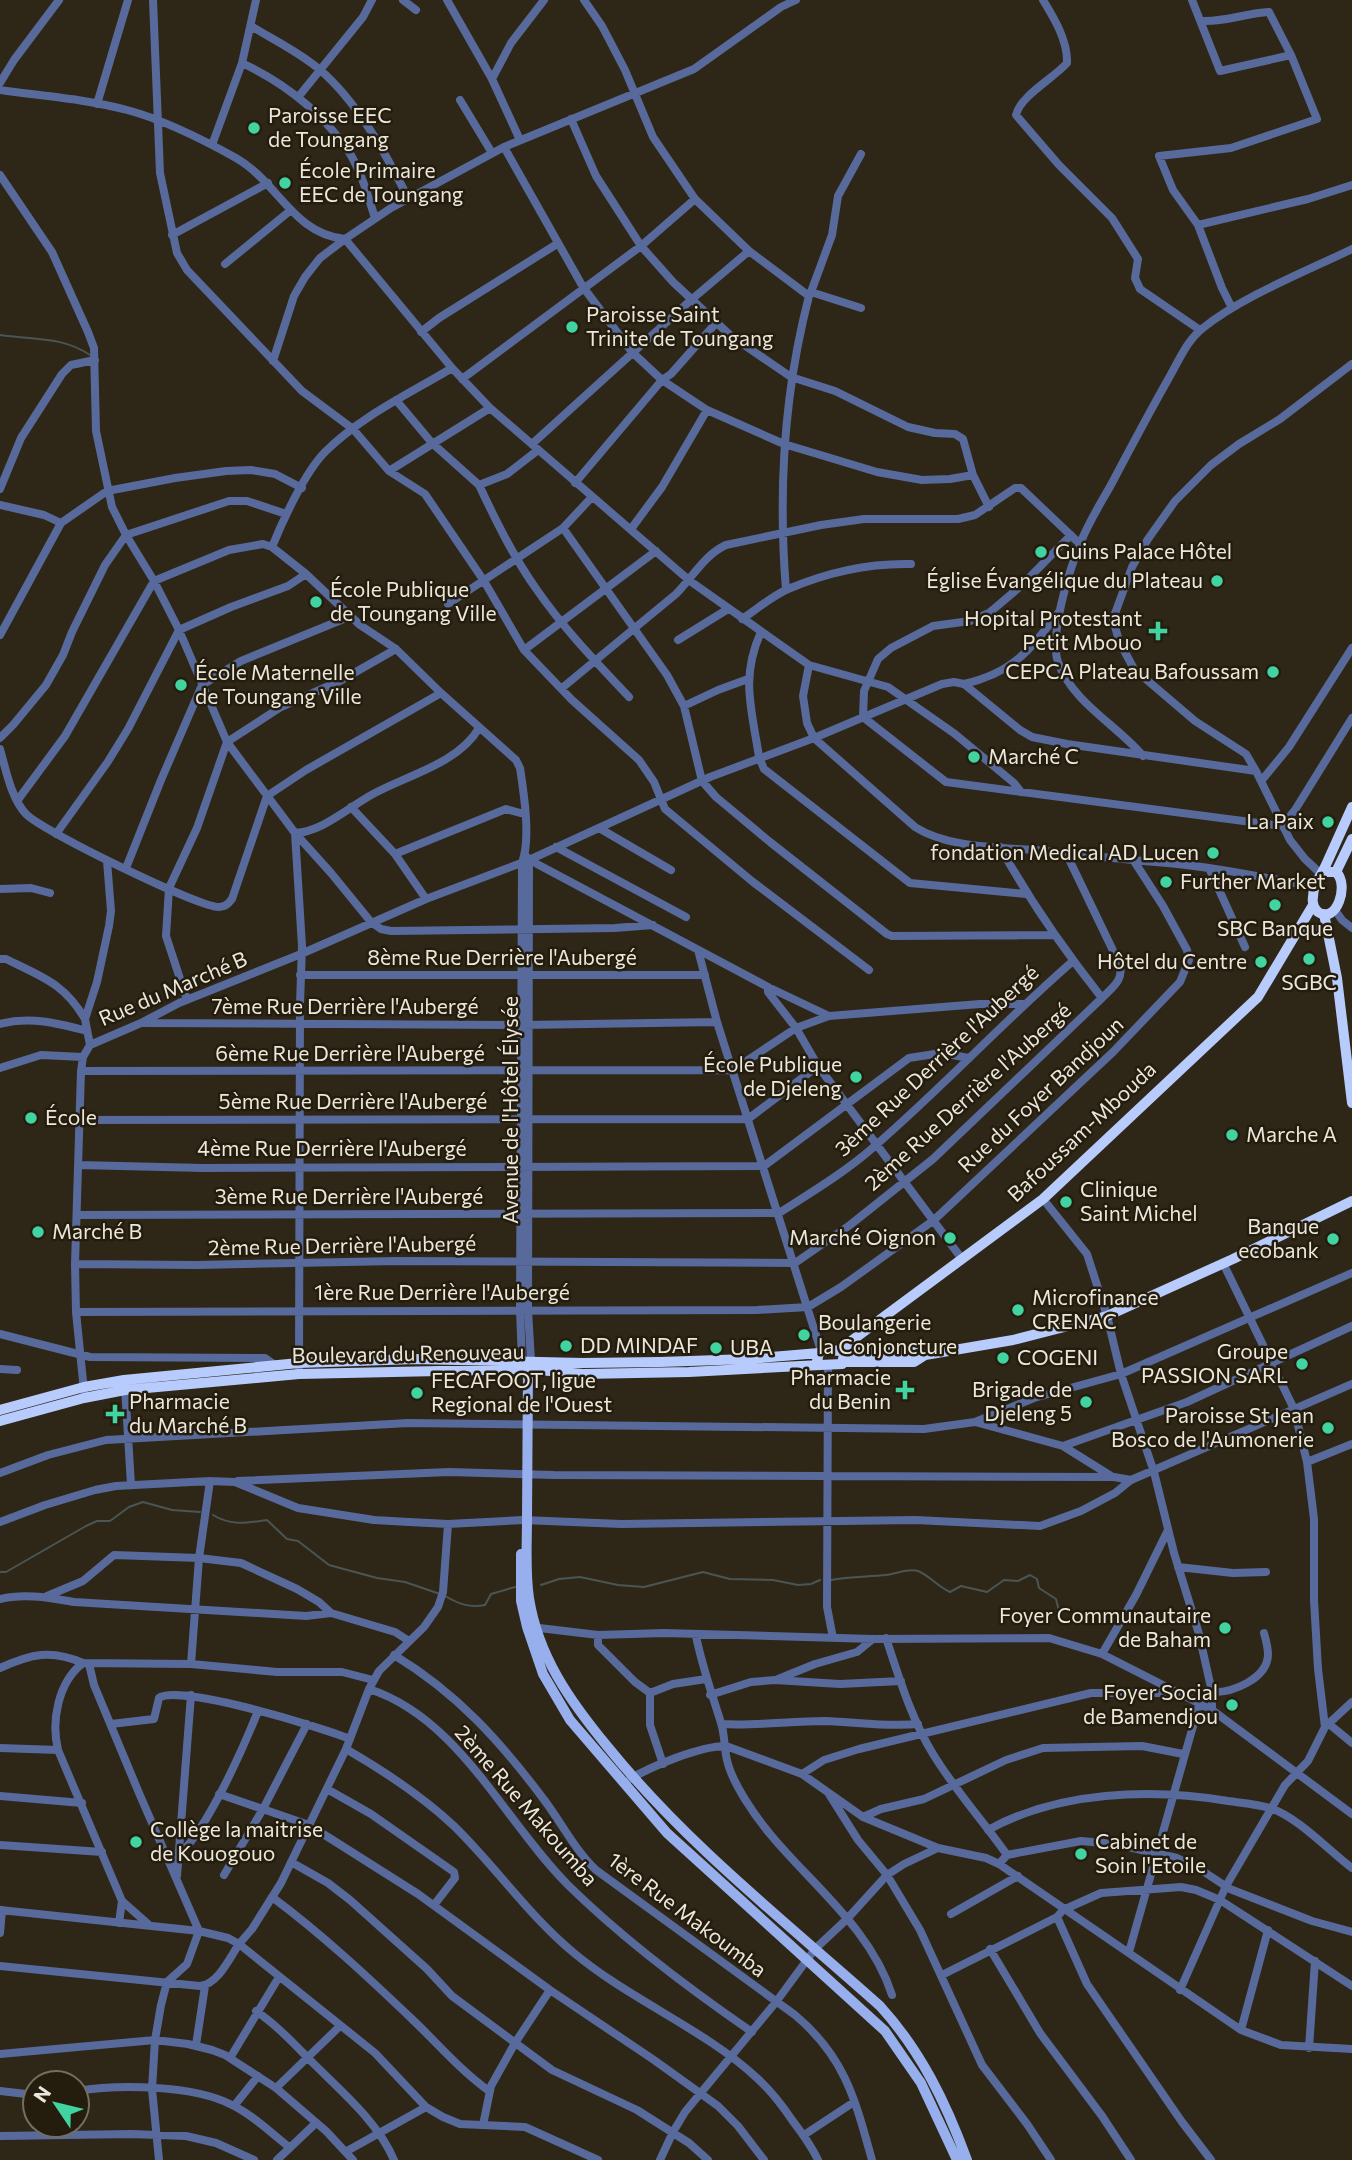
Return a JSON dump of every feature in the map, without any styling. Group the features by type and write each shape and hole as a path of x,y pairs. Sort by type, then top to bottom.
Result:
{"highway":[{"path":"1329,912 1319,912 1313,905 1315,887 1351,813"},
{"path":"1336,872 1352,839"},
{"path":"1322,873 1336,872 1348,885 1329,912 1326,929 1348,1029 1352,1103"},
{"name":"Bafoussam-Mbouda","path":"842,1355 962,1259 1043,1199 1258,997 1313,905"},
{"path":"1296,931 1326,929"},
{"path":"822,1359 842,1355 914,1362 925,1355 1013,1339 1107,1316 1352,1201"},
{"path":"822,1359 841,1366 842,1355"},
{"name":"Boulevard du Renouveau","path":"124,1385 299,1369 426,1365 603,1368 822,1359"},
{"name":"Boulevard du Renouveau","path":"0,1421 84,1392 124,1385 275,1365 299,1369"},
{"path":"0,1410 84,1392"}],"main road":[{"path":"526,1365 525,1520 531,1627 556,1678 667,1833 886,2031 921,2083 957,2160"},
{"path":"628,1780 880,2006 917,2053 941,2095 967,2160"}],"street":[{"path":"0,83 59,0"},
{"path":"97,104 128,0"},
{"path":"153,0 160,173 177,253 187,270 302,391 353,429 389,471 425,494 484,581 524,650 572,701 639,760 654,782 660,801 671,814 714,851 869,970"},
{"path":"212,145 242,63 256,0"},
{"path":"299,96 363,17 372,0"},
{"path":"403,0 416,10"},
{"path":"447,0 492,79 520,140"},
{"path":"492,79 511,43 544,0"},
{"path":"584,0 602,26 625,70 653,137 695,199 749,251 810,294 861,308"},
{"path":"273,361 294,296 305,277 320,258 375,218 492,153 694,69 781,7 796,0"},
{"path":"1043,0 1055,20 1067,54 1067,63 1024,101 1016,115 1112,218 1138,259 1135,278 1140,289 1200,330"},
{"path":"1192,0 1220,71 1291,55"},
{"path":"1202,21 1220,22 1256,12 1269,12 1291,55 1317,119 1231,148 1159,156 1173,190 1198,225 1232,308"},
{"path":"251,26 321,70 376,139 408,198"},
{"path":"242,63 299,96 331,130 350,153 375,218"},
{"path":"0,90 128,110 157,120 239,159 268,183 305,225 326,237 345,239 421,332 490,408 690,581 809,665 888,687 909,699 985,759 1021,792"},
{"path":"460,100 492,153"},
{"path":"571,119 596,176 641,246 691,300 760,357 791,377 835,391 908,426 960,436 973,475 989,507"},
{"path":"505,147 583,287 632,352 662,380 707,410 784,444 877,472 911,478 950,479 973,475"},
{"path":"786,590 782,535 784,444 791,377 810,294 832,235 838,197 861,154"},
{"path":"0,174 52,253 88,332 94,348 96,430 112,507 179,630 227,742 295,832 371,922 381,929 391,931 615,928 653,925"},
{"path":"172,235 268,183"},
{"path":"1198,225 1308,199 1352,185"},
{"path":"462,379 641,246 695,199"},
{"path":"225,264 292,210"},
{"path":"421,332 448,312 557,244"},
{"path":"1143,755 1094,711 1059,663 1055,644 1060,610 1080,544 1149,413 1200,330 1232,308 1352,249"},
{"path":"479,485 507,474 525,462 535,447 632,352 749,251"},
{"path":"575,483 662,380 671,374 716,323"},
{"path":"0,489 21,438 62,374 71,365 94,360"},
{"path":"1322,873 1305,859 1283,826 1262,780 1245,754 1195,721 1134,669 1119,641 1113,620 1132,567 1175,501 1230,451 1280,419 1352,365"},
{"path":"17,801 65,736 154,581 229,550 263,544 272,547 286,514 323,454 353,429 396,400 452,368"},
{"path":"396,400 432,443 479,485 536,589 561,623 629,697"},
{"path":"389,471 490,408"},
{"path":"631,529 669,477 707,410"},
{"path":"0,635 61,523 107,491 175,478 251,470 275,474 302,488"},
{"path":"562,688 658,611 690,581 713,551 726,545 864,519 958,519 975,515 1015,488 1021,488 1080,544"},
{"path":"448,604 563,527 592,497"},
{"path":"0,738 46,685 105,565 126,535 229,501 247,500 286,514"},
{"path":"0,505 44,515 61,523"},
{"path":"563,527 667,675 684,706 702,781 716,797 770,842 887,934 1055,935"},
{"path":"1071,536 1022,585 989,613 970,621 933,626 891,648 878,659 862,698 863,717 946,782 1283,826"},
{"name":"Avenue de l'Hôtel Élysée","path":"272,547 306,574 360,625 396,649 516,760 520,768 527,859 524,1263 526,1365"},
{"path":"524,650 656,551"},
{"path":"742,619 786,590 867,565 911,564"},
{"path":"56,834 128,729 179,630 288,586 306,574"},
{"path":"678,640 728,609"},
{"name":"Rue du Marché B","path":"84,1392 76,1312 75,1264 81,1071 83,1057 90,1045 187,1000 527,859 760,757 814,738 942,684 964,684 995,676 1022,656 1060,610"},
{"path":"126,868 202,685 241,661 351,616"},
{"path":"761,632 752,650 748,679 764,769 910,883 1026,894"},
{"path":"187,1000 166,936 169,888 197,828 227,742 281,707 340,681 396,649"},
{"path":"1262,780 1289,747 1351,654"},
{"path":"809,665 803,696 807,723 814,738 842,765 927,835 1000,847 1210,870 1315,887"},
{"path":"684,706 748,679"},
{"path":"964,684 1032,737 1256,771"},
{"path":"0,749 17,801 25,813 56,834 107,861 215,907 230,903 267,796 441,693"},
{"path":"1283,826 1352,718"},
{"path":"295,832 313,831 373,794 445,759 471,739 479,728"},
{"path":"351,807 395,854 426,899"},
{"path":"395,854 506,809 524,814"},
{"path":"599,828 671,870"},
{"path":"295,832 302,940 299,1369"},
{"path":"556,846 685,917"},
{"path":"1000,847 1026,894 1102,998"},
{"name":"2ème Rue Derrière l'Aubergé","path":"75,1264 422,1261 795,1263 933,1158 1120,978 1121,969 1066,853"},
{"path":"527,859 768,987 829,1016"},
{"path":"90,1045 85,1019 100,971 111,911 107,861"},
{"name":"Rue du Foyer Bandjoun","path":"808,1307 841,1287 934,1220 1150,1015 1180,982 1189,960 1187,950 1134,861"},
{"path":"1210,870 1245,947"},
{"path":"0,889 32,888 50,893"},
{"path":"1329,912 1352,928"},
{"path":"698,950 717,1022 795,1263 822,1359 828,1428 827,1607 833,1638"},
{"path":"0,959 6,959 59,986 78,1006 85,1019"},
{"name":"3ème Rue Derrière l'Aubergé","path":"77,1215 779,1213 877,1145 1024,1004 1073,961"},
{"name":"8ème Rue Derrière l'Aubergé","path":"300,975 705,975"},
{"path":"768,987 768,992 796,1028 818,1066 962,1259"},
{"path":"733,1070 796,1028 829,1016 980,1004 1024,1004"},
{"path":"0,1024 38,1020 86,1031"},
{"name":"7ème Rue Derrière l'Aubergé","path":"141,1023 526,1025 717,1022"},
{"path":"764,1166 909,1058 941,1054 970,1058"},
{"path":"0,1068 41,1055 83,1057"},
{"path":"748,1119 818,1066"},
{"name":"6ème Rue Derrière l'Aubergé","path":"81,1071 226,1073 301,1070 733,1070"},
{"name":"5ème Rue Derrière l'Aubergé","path":"79,1120 748,1119"},
{"name":"4ème Rue Derrière l'Aubergé","path":"79,1165 203,1168 764,1166"},
{"path":"1043,1199 1087,1254 1107,1316 1121,1374 1154,1472 1178,1567 1199,1634 1212,1692 1212,1710"},
{"path":"1223,1263 1294,1409 1307,1462 1314,1519 1316,1641 1327,1726 1352,1743"},
{"path":"0,1473 69,1449 106,1440 419,1422 924,1429 975,1422 1034,1398 1121,1374 1352,1273"},
{"name":"1ère Rue Derrière l'Aubergé","path":"76,1312 757,1310 808,1307"},
{"path":"1063,1446 1137,1422 1187,1402 1352,1326"},
{"path":"0,1334 80,1356 265,1358 275,1365"},
{"path":"0,1369 17,1370"},
{"path":"235,1482 298,1508 374,1520 448,1524 525,1520 621,1524 915,1520 1040,1527 1081,1511 1115,1493 1131,1480 1352,1384"},
{"path":"124,1385 131,1485"},
{"path":"975,1422 1063,1446 1114,1477"},
{"path":"1307,1462 1352,1444"},
{"path":"0,1522 68,1497 116,1486 235,1482 286,1477 525,1472 554,1475 1114,1477 1131,1480"},
{"path":"191,1664 210,1481"},
{"path":"197,2045 205,1986 223,1968 272,1897 346,1749 373,1680 430,1620 442,1596 448,1524"},
{"path":"1102,1654 1136,1595 1168,1530"},
{"path":"44,1597 83,1581 114,1555 200,1558 251,1566 319,1602 331,1613"},
{"path":"1178,1567 1233,1573 1266,1572"},
{"path":"0,1600 21,1596 75,1602 306,1616 331,1613 395,1632 409,1641"},
{"path":"531,1627 598,1635 664,1633 873,1639 1049,1638 1102,1654 1212,1710 1352,1814"},
{"path":"1212,1692 1231,1691 1262,1670 1268,1656 1264,1633"},
{"path":"598,1635 598,1646 650,1693"},
{"path":"696,1636 710,1695 722,1724 726,1760 732,1774 769,1833 847,1919 875,1957 892,1995"},
{"path":"886,1638 931,1751 1007,1856"},
{"path":"775,1680 815,1664 857,1652 873,1639"},
{"path":"0,1668 37,1654 71,1658 86,1664 191,1664 277,1672 342,1672 373,1680"},
{"name":"1ère Rue Makoumba","path":"394,1656 436,1682 473,1714 544,1799 579,1851 596,1870 804,2023 827,2046 842,2070 872,2160"},
{"path":"86,1664 199,1931 187,1964 167,1982 155,2040 152,2089 159,2160"},
{"path":"86,1664 69,1675 58,1710 55,1735 58,1750 122,1901 148,1924"},
{"path":"650,1693 673,1684 706,1679"},
{"path":"710,1695 751,1682 775,1680 840,1684 901,1681"},
{"name":"2ème Rue Makoumba","path":"369,1689 415,1711 432,1725 476,1770 568,1885 655,1961 751,2032"},
{"path":"650,1693 650,1726 663,1764"},
{"path":"802,1774 824,1760 1091,1693 1181,1693"},
{"path":"111,1724 154,1719 159,1698 165,1694 191,1695 307,1724 350,1739"},
{"path":"177,1879 191,1695"},
{"path":"1180,1990 1226,1886 1285,1785 1314,1750 1327,1726 1352,1702"},
{"path":"1129,1952 1171,1796 1199,1705"},
{"path":"180,1854 193,1840 219,1794 258,1711"},
{"path":"722,1724 755,1726 829,1721 891,1726 918,1724"},
{"path":"224,1875 263,1809 307,1724"},
{"path":"628,1780 663,1764 715,1746 726,1746 802,1774 863,1816 938,1848 986,1858 1043,1892 1060,1913 1087,1984 1211,2160"},
{"path":"863,1816 924,1799 1006,1760 1047,1747 1142,1746 1183,1754"},
{"path":"0,1748 58,1750"},
{"path":"346,1749 418,1795 453,1826 532,1913 575,1955 626,1992 730,2057 766,2087 804,2135 818,2160"},
{"path":"327,1788 454,1872 455,1878 435,1905"},
{"path":"219,1794 309,1825 435,1905 550,1990 654,2060 727,2114 764,2160"},
{"path":"829,1794 858,1840 887,1875 920,1930 982,2065 1051,2160"},
{"path":"988,1830 1026,1812 1073,1800 1106,1796 1184,1794 1272,1808 1293,1820 1352,1868"},
{"path":"0,1796 82,1803"},
{"path":"999,1864 1007,1856 1081,1841 1115,1844 1177,1858 1226,1886 1312,1921 1352,1932"},
{"path":"0,1845 102,1853"},
{"path":"660,2160 673,2132 699,2094 776,2002 815,1950 887,1875 938,1848"},
{"path":"291,1862 328,1883 350,1900 452,1996 552,2070 628,2105 673,2132 708,2160"},
{"path":"951,1914 1018,1876"},
{"path":"942,1975 1101,1893 1181,1887 1220,1900 1352,1986"},
{"path":"272,1897 351,1962 465,2073 489,2091"},
{"path":"119,1923 122,1901"},
{"path":"0,1933 1,1910 148,1924 228,1938 375,2053 426,2107 451,2122 525,2127 598,2160"},
{"path":"1060,1913 1129,1952 1241,2031 1281,2045 1352,2049"},
{"path":"1241,2031 1268,1930"},
{"path":"990,1949 1040,2033 1131,2160"},
{"path":"1308,2048 1314,1961"},
{"path":"0,1966 205,1986"},
{"path":"230,2058 279,1977"},
{"path":"483,2125 489,2091 515,2043 550,1990"},
{"path":"256,2011 275,2024 363,2114 379,2133 394,2160"},
{"path":"276,2088 340,2026"},
{"path":"0,2054 155,2040 197,2045 230,2058 276,2088 317,2123 353,2160"},
{"path":"234,2106 258,2076"},
{"path":"91,2090 134,2087 200,2094 234,2106 289,2147"},
{"path":"0,2091 21,2093"},
{"path":"804,2135 854,2102"},
{"path":"346,2151 426,2107"},
{"path":"277,2160 317,2123"},
{"path":"0,2136 156,2134 196,2137 254,2160"}],"waterway":[{"path":"0,335 58,342 90,355"},
{"path":"0,1572 6,1572 86,1526 97,1521 110,1521 129,1507 143,1502 172,1510 200,1512"},
{"path":"213,1515 232,1522 267,1520 287,1539 298,1541 329,1565 377,1578 405,1582 440,1594"},
{"path":"831,1580 914,1570 950,1592 961,1586 987,1592 1004,1580 1018,1581 1030,1575 1037,1579 1039,1588 1056,1599 1059,1611"},
{"path":"541,1585 559,1579 580,1577 644,1587 703,1572 730,1579 773,1580 798,1585 820,1580"},
{"path":"445,1596 464,1605 479,1606 485,1605 491,1594 515,1587"}],"place":[{"name":"Paroisse EEC de Toungang","path":"254,128"},
{"name":"École Primaire EEC de Toungang","path":"285,183"},
{"name":"Paroisse Saint Trinite de Toungang","path":"572,327"},
{"name":"Guins Palace Hôtel","path":"1041,552"},
{"name":"Église Évangélique du Plateau","path":"1217,581"},
{"name":"École Publique de Toungang Ville","path":"316,602"},
{"name":"Hopital Protestant Petit Mbouo","path":"1158,631"},
{"name":"CEPCA Plateau Bafoussam","path":"1273,672"},
{"name":"École Maternelle de Toungang Ville","path":"181,685"},
{"name":"Marché C","path":"974,757"},
{"name":"La Paix","path":"1328,822"},
{"name":"fondation Medical AD Lucen","path":"1213,853"},
{"name":"Further Market","path":"1166,882"},
{"name":"SBC Banque","path":"1275,905"},
{"name":"SGBC","path":"1309,959"},
{"name":"Hôtel du Centre","path":"1261,962"},
{"name":"École Publique de Djeleng","path":"856,1077"},
{"name":"École","path":"31,1118"},
{"name":"Marche A","path":"1232,1135"},
{"name":"Clinique Saint Michel","path":"1066,1202"},
{"name":"Marché B","path":"38,1232"},
{"name":"Marché Oignon","path":"950,1238"},
{"name":"Banque ecobank","path":"1333,1239"},
{"name":"Microfinance CRENAC","path":"1018,1310"},
{"name":"Boulangerie la Conjoncture","path":"804,1335"},
{"name":"DD MINDAF","path":"566,1346"},
{"name":"UBA","path":"716,1348"},
{"name":"COGENI","path":"1003,1358"},
{"name":"Groupe PASSION SARL","path":"1302,1364"},
{"name":"Pharmacie du Benin","path":"905,1390"},
{"name":"FECAFOOT, ligue Regional de l'Ouest","path":"417,1393"},
{"name":"Brigade de Djeleng 5","path":"1086,1402"},
{"name":"Pharmacie du Marché B","path":"115,1414"},
{"name":"Paroisse St Jean Bosco de l'Aumonerie","path":"1328,1428"},
{"name":"Foyer Communautaire de Baham","path":"1225,1628"},
{"name":"Foyer Social de Bamendjou","path":"1232,1705"},
{"name":"Collège la maitrise de Kouogouo","path":"136,1842"},
{"name":"Cabinet de Soin l'Etoile","path":"1081,1854"}]}
